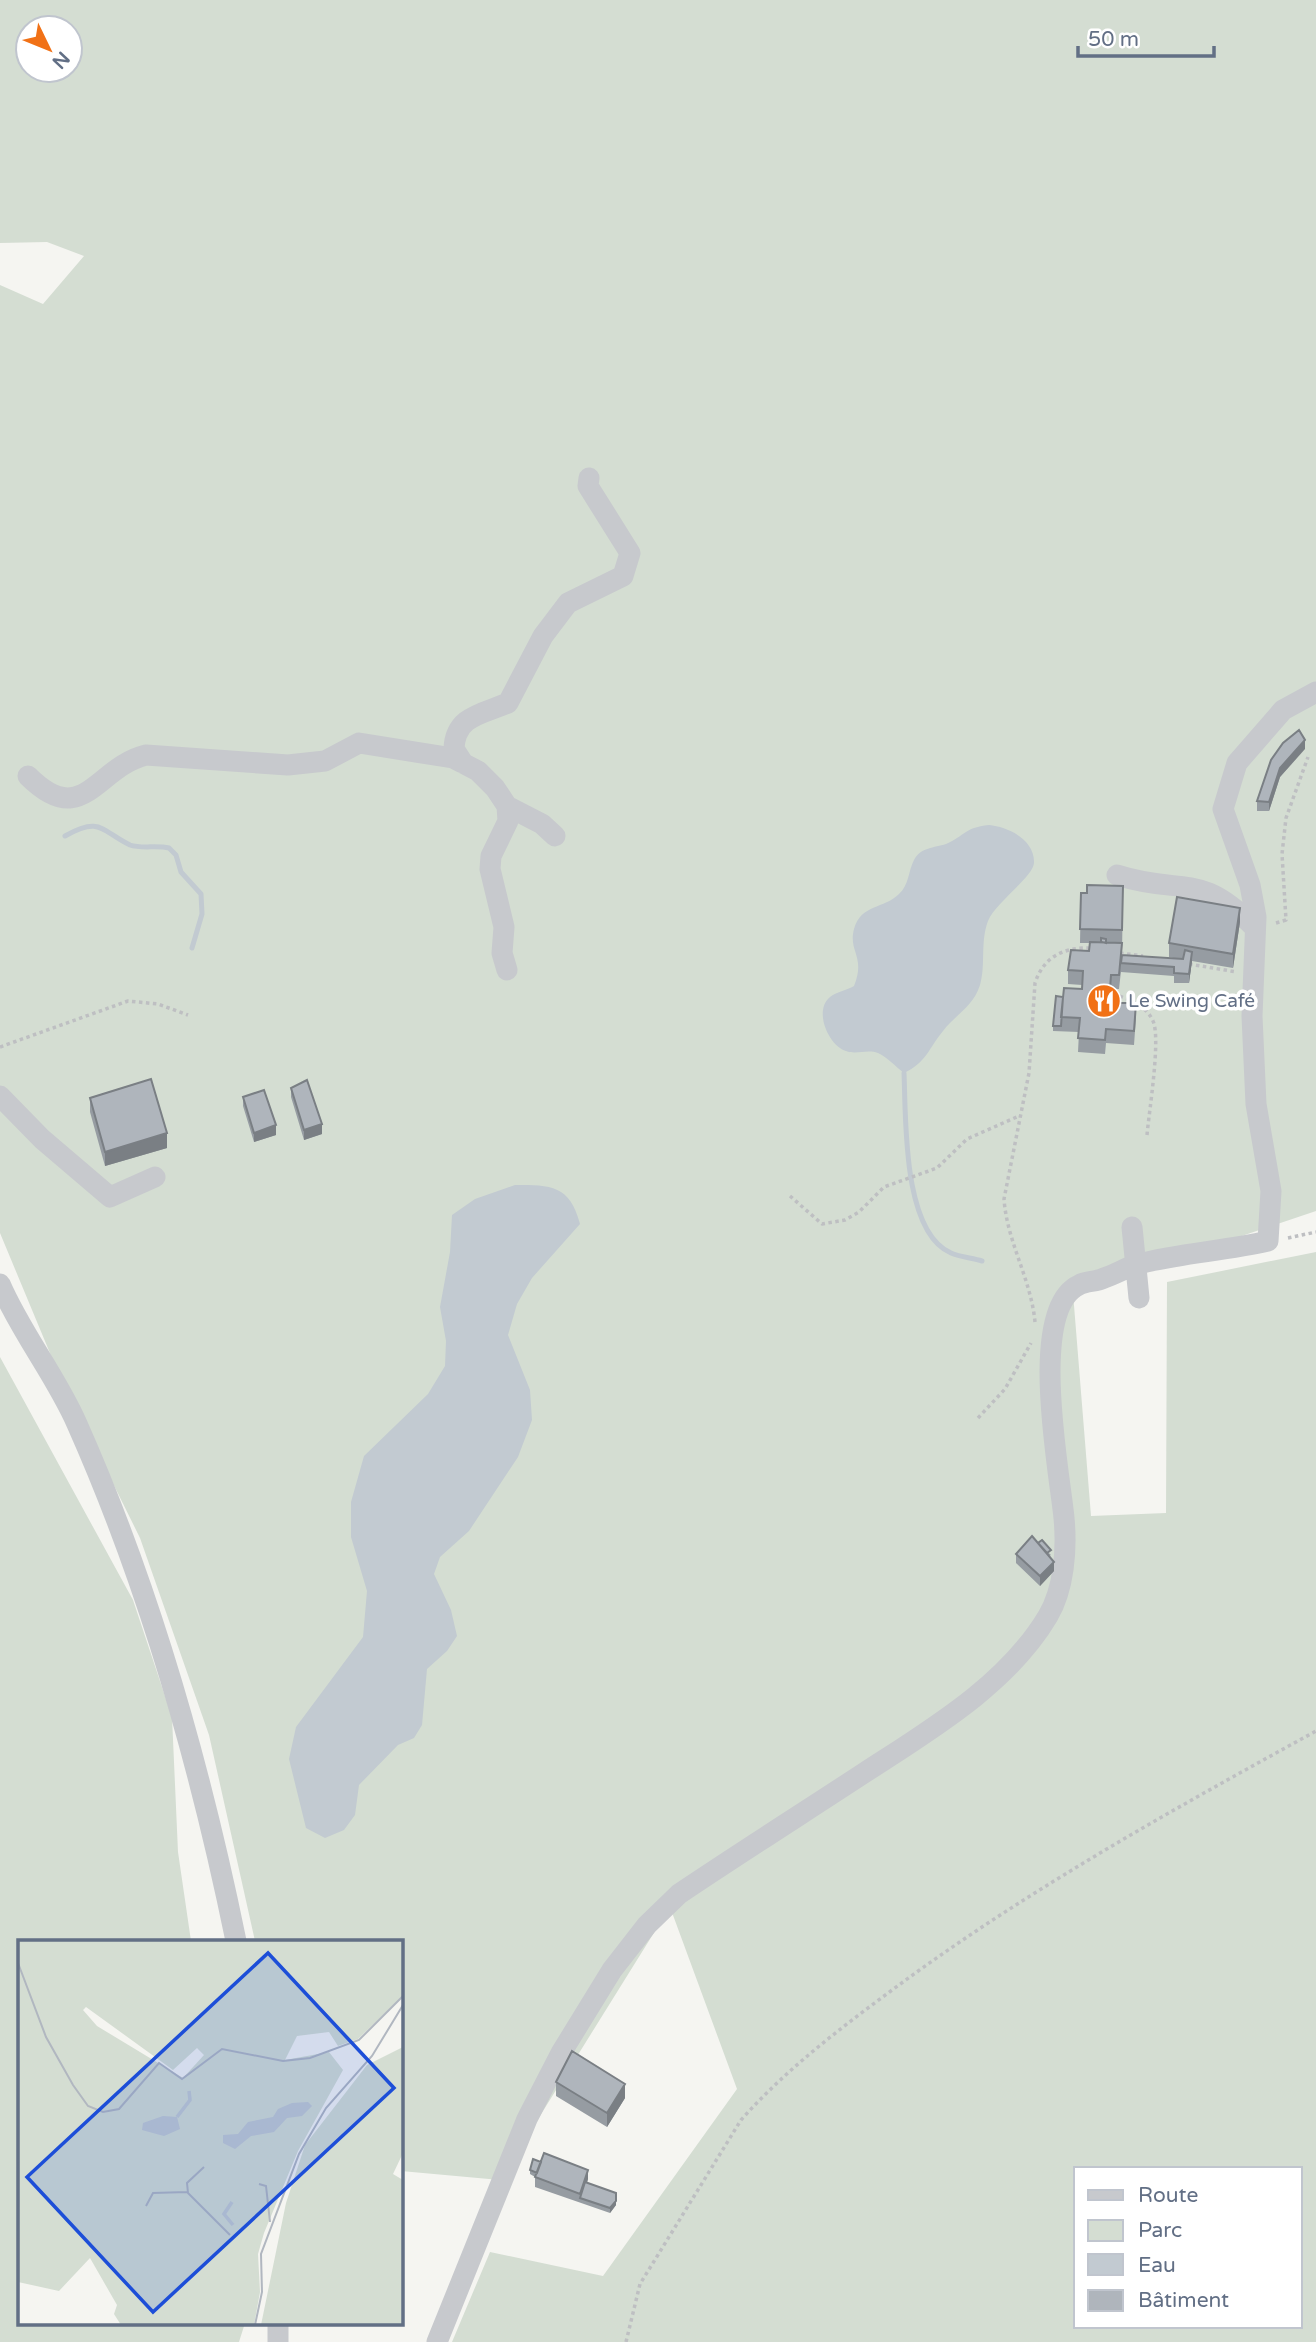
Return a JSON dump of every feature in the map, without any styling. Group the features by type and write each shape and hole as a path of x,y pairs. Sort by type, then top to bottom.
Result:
{"street":[{"path":"463,763 454,749 461,724 476,713 508,702 543,636 568,603 623,576 630,553 588,486 589,478"},
{"path":"437,2342 527,2119 561,2053 612,1970 647,1925 679,1894 922,1735 978,1692 1016,1658 1049,1613 1064,1561 1065,1520 1052,1443 1050,1349 1060,1310 1077,1285 1102,1280 1137,1264 1268,1241 1271,1191 1255,1091 1252,974 1256,929 1250,885 1223,809 1237,763 1283,710 1316,692"},
{"path":"28,776 44,792 63,799 91,791 116,769 133,758 146,755 288,765 325,761 359,743 428,752 463,763 478,771 495,788 507,806 508,821 491,856 490,869 504,927 502,953 507,970"},
{"path":"507,806 536,820 555,836"},
{"path":"1117,875 1150,884 1205,889 1224,899 1256,929"},
{"path":"0,1096 42,1139 110,1197 155,1177"},
{"path":"1132,1227 1139,1298"},
{"path":"0,1284 76,1421 119,1527 193,1753 236,1940"},
{"path":"278,2324 278,2342"}],"path":[{"path":"1035,1328 1028,1290 1006,1219 1006,1176 1029,1073 1035,983 1040,970 1061,951 1095,948"},
{"path":"1113,995 1131,1000 1154,1021 1156,1038 1147,1135"},
{"path":"0,1046 128,1001 158,1004 188,1015"},
{"path":"790,1196 814,1219 822,1224 830,1224 859,1212 884,1187 937,1168 967,1139 1020,1116"},
{"path":"1268,1241 1316,1233"},
{"path":"978,1418 1005,1389 1033,1336"},
{"path":"626,2342 640,2284 741,2120 834,2034 942,1953 1053,1880 1316,1731"}],"green space":[{"path":"0,0 1316,0 1316,1211 1073,1293 1091,1516 1166,1513 1167,1282 1316,1252 1316,2342 452,2342 490,2252 603,2276 737,2089 670,1907 500,2180 402,2171 402,1940 255,1940 209,1735 140,1538 57,1370 0,1233 0,285 43,304 84,256 47,242 0,243"},
{"path":"0,1357 133,1600 172,1717 178,1852 191,1940 18,1940 18,2324 245,2324 239,2342 0,2342"}],"water":[{"path":"989,825 1012,832 1025,841 1033,855 1034,863 1032,869 988,921 984,937 982,977 977,993 969,1005 948,1025 922,1060 904,1073 878,1053 850,1052 840,1048 825,1027 823,1011 830,997 854,986 858,961 853,937 857,921 867,911 899,894 907,882 914,860 920,853 946,844 969,830"},
{"path":"515,1185 557,1190 571,1201 580,1224 532,1278 517,1304 508,1335 530,1390 532,1420 518,1457 469,1531 440,1557 434,1574 451,1610 457,1636 447,1651 427,1669 422,1725 414,1738 398,1745 359,1785 355,1815 344,1830 325,1838 306,1828 289,1759 296,1727 363,1637 367,1591 351,1537 351,1502 364,1456 428,1394 445,1366 446,1341 440,1307 450,1252 452,1215 475,1199"}],"building":[{"path":"1299,730 1305,740 1280,768 1269,802 1257,801 1271,760 1283,743"},
{"path":"1087,885 1123,886 1122,930 1080,929 1081,893 1087,893"},
{"path":"1177,897 1240,908 1233,954 1169,943"},
{"path":"1090,942 1122,943 1119,975 1111,975 1109,1003 1136,1003 1134,1031 1106,1029 1105,1040 1078,1038 1080,1018 1061,1017 1064,988 1082,989 1083,971 1068,970 1071,950 1089,951"},
{"path":"1185,950 1192,952 1189,974 1174,973 1174,967 1121,963 1122,955 1183,959"},
{"path":"1056,996 1063,997 1061,1026 1053,1026"},
{"path":"151,1079 167,1133 105,1152 90,1098"},
{"path":"307,1080 322,1124 304,1130 291,1088"},
{"path":"264,1090 276,1125 254,1133 243,1097"},
{"path":"1032,1536 1054,1562 1040,1576 1016,1554"},
{"path":"1042,1540 1051,1550 1047,1553 1038,1543"},
{"path":"572,2051 625,2084 607,2113 556,2082"},
{"path":"544,2153 588,2170 580,2194 535,2177"},
{"path":"533,2159 541,2162 537,2173 530,2170"},
{"path":"585,2182 616,2193 616,2201 610,2208 580,2198"}],"waterway":[{"path":"65,836 94,826 130,845 169,848 176,855 181,872 201,894 202,914 192,948"},
{"path":"904,1073 910,1172 923,1222 935,1241 951,1253 982,1261"}],"place":[{"name":"Le Swing Café","path":"1104,1001"}]}
